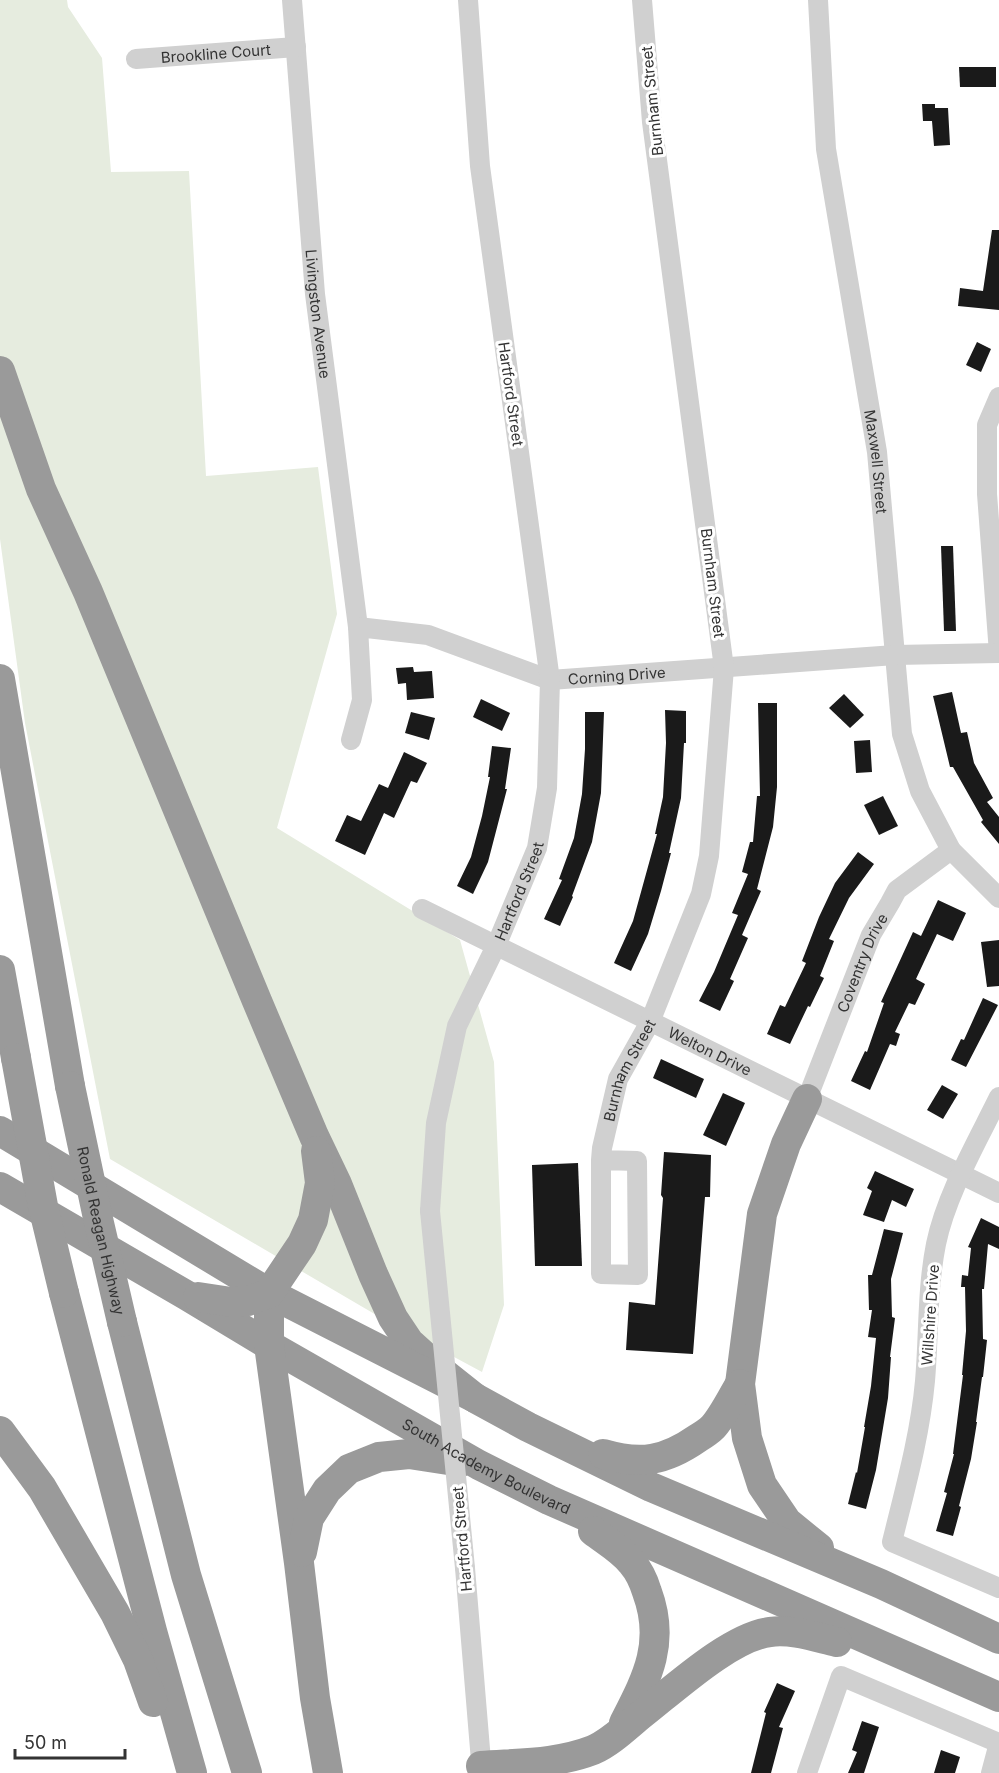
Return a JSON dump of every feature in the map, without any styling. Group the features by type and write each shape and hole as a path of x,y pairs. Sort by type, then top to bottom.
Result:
{"highway":[{"path":"0,370 41,489 88,592 314,1136 337,1184 393,1318 410,1342 475,1398"},
{"name":"Ronald Reagan Highway","path":"0,679 70,1086 99,1223 186,1575 247,1773"},
{"path":"0,970 44,1206 64,1293 149,1619 192,1773"},
{"path":"807,1099 786,1144 762,1214 740,1384 747,1438 762,1485 787,1522 824,1552 880,1584"},
{"path":"0,1131 269,1293 528,1427 651,1487 880,1584 999,1638"},
{"path":"314,1136 320,1184 313,1220 302,1244 269,1293 269,1345 315,1698 328,1773"},
{"name":"South Academy Boulevard","path":"0,1187 479,1465 549,1500 999,1697"},
{"path":"186,1295 231,1302 248,1301 269,1293"},
{"path":"528,1427 595,1452 618,1458 640,1460 662,1458 683,1449 713,1427 740,1384"},
{"path":"0,1431 42,1488 115,1613 138,1660 178,1773"},
{"path":"299,1563 309,1518 327,1490 349,1469 379,1457 410,1454 479,1465"},
{"path":"549,1500 616,1547 633,1563 652,1604 655,1625 654,1653 646,1680 620,1732"},
{"path":"481,1769 558,1761 595,1749 715,1657 744,1639 770,1632 800,1633 930,1667"}],"street":[{"name":"Livingston Avenue","path":"292,0 315,294 358,627"},
{"name":"Hartford Street","path":"468,0 480,166 550,680 547,788 537,848 496,946 458,1026 436,1123 430,1211 465,1568 481,1769"},
{"name":"Burnham Street","path":"602,1154 637,1161 638,1275 601,1274 602,1154 618,1079 650,1022 701,894 707,866 724,668 652,122 642,0"},
{"name":"Maxwell Street","path":"818,0 826,149 877,452 902,734 920,791 951,850 999,898"},
{"name":"Brookline Court","path":"136,59 296,47"},
{"path":"999,397 987,425 993,494 999,653"},
{"name":"Corning Drive","path":"358,627 428,635 550,680 895,655 999,653"},
{"path":"351,740 362,700 358,627"},
{"name":"Coventry Drive","path":"807,1099 871,935 897,890 951,850"},
{"name":"Welton Drive","path":"422,909 999,1194"},
{"name":"Willshire Drive","path":"999,1097 961,1175 936,1242 930,1285 925,1382 917,1438 892,1542 999,1588"},
{"path":"807,1773 841,1676 999,1743 991,1773"}],"shaded area":[{"path":"0,0 67,0 68,7 102,58 111,172 189,171 206,476 318,467 337,614 277,828 460,940 494,1062 504,1305 482,1372 378,1316 110,1159 25,723 0,539"}],"building":[{"path":"959,67 996,67 996,87 960,87"},
{"path":"922,104 935,104 935,108 948,108 950,145 934,146 932,121 923,121"},
{"path":"992,230 999,230 999,310 958,306 960,288 983,291"},
{"path":"977,342 991,349 981,372 966,365"},
{"path":"941,546 953,546 956,631 944,631"},
{"path":"413,667 414,672 432,671 434,698 407,700 406,683 398,684 396,668"},
{"path":"952,692 961,733 967,732 974,763 993,798 987,802 999,817 999,844 981,822 983,820 953,767 950,767 933,696"},
{"path":"844,694 864,715 850,728 829,708"},
{"path":"481,699 510,713 502,731 473,717"},
{"path":"758,703 777,703 777,787 773,827 757,889 761,891 742,935 748,938 730,979 734,981 720,1011 699,1001 738,915 732,913 748,874 742,872 750,842 753,842 757,796 760,796"},
{"path":"665,710 686,711 686,743 684,743 681,798 661,891 648,934 631,971 614,963 633,921 657,834 655,834 663,797"},
{"path":"411,712 435,718 429,740 405,733"},
{"path":"585,712 604,712 601,793 592,842 573,897 560,926 544,919 562,880 559,879 574,838 582,794"},
{"path":"870,740 872,772 856,773 854,741"},
{"path":"492,746 511,748 505,789 507,789 488,862 473,894 457,886 471,857 482,816 490,777 488,777"},
{"path":"404,752 427,763 417,783 411,781 394,818 384,813 365,855 335,841 347,815 361,821 379,784 388,788"},
{"path":"883,796 898,826 879,835 864,805"},
{"path":"858,852 874,864 849,898 829,939 834,941 820,976 824,978 790,1044 767,1034 780,1005 785,1007 806,963 802,961 835,883"},
{"path":"938,900 966,913 953,941 937,934 916,979 925,984 915,1005 909,1003 895,1032 900,1034 896,1046 890,1044 870,1090 851,1081 865,1051 867,1052 884,1003 881,1002 913,932 921,936"},
{"path":"999,940 999,986 987,987 981,942"},
{"path":"983,998 998,1005 966,1067 951,1060 961,1039 964,1040"},
{"path":"661,1059 704,1079 696,1098 653,1078"},
{"path":"942,1085 958,1094 943,1119 927,1110"},
{"path":"723,1093 745,1103 726,1146 703,1135"},
{"path":"664,1152 711,1155 710,1197 705,1197 693,1354 626,1350 629,1302 655,1305"},
{"path":"578,1163 582,1266 535,1266 532,1165"},
{"path":"875,1171 914,1189 906,1207 892,1200 884,1222 863,1215 872,1191 867,1188"},
{"path":"981,1218 999,1227 999,1249 988,1244 984,1289 982,1289 983,1339 987,1340 983,1377 971,1459 953,1536 936,1531 947,1493 944,1492 954,1454 963,1375 966,1331 965,1287 961,1287 962,1275 968,1276 971,1248 968,1247"},
{"path":"884,1229 903,1233 891,1279 892,1317 895,1318 888,1398 876,1470 866,1509 848,1504 857,1473 865,1427 876,1338 868,1337 872,1310 869,1310 868,1275 872,1275"},
{"path":"777,1683 795,1691 779,1727 783,1728 771,1773 751,1773 766,1713 764,1712"},
{"path":"862,1721 879,1727 864,1773 848,1773 857,1752 852,1750"},
{"path":"941,1750 960,1757 955,1773 934,1773"}]}
